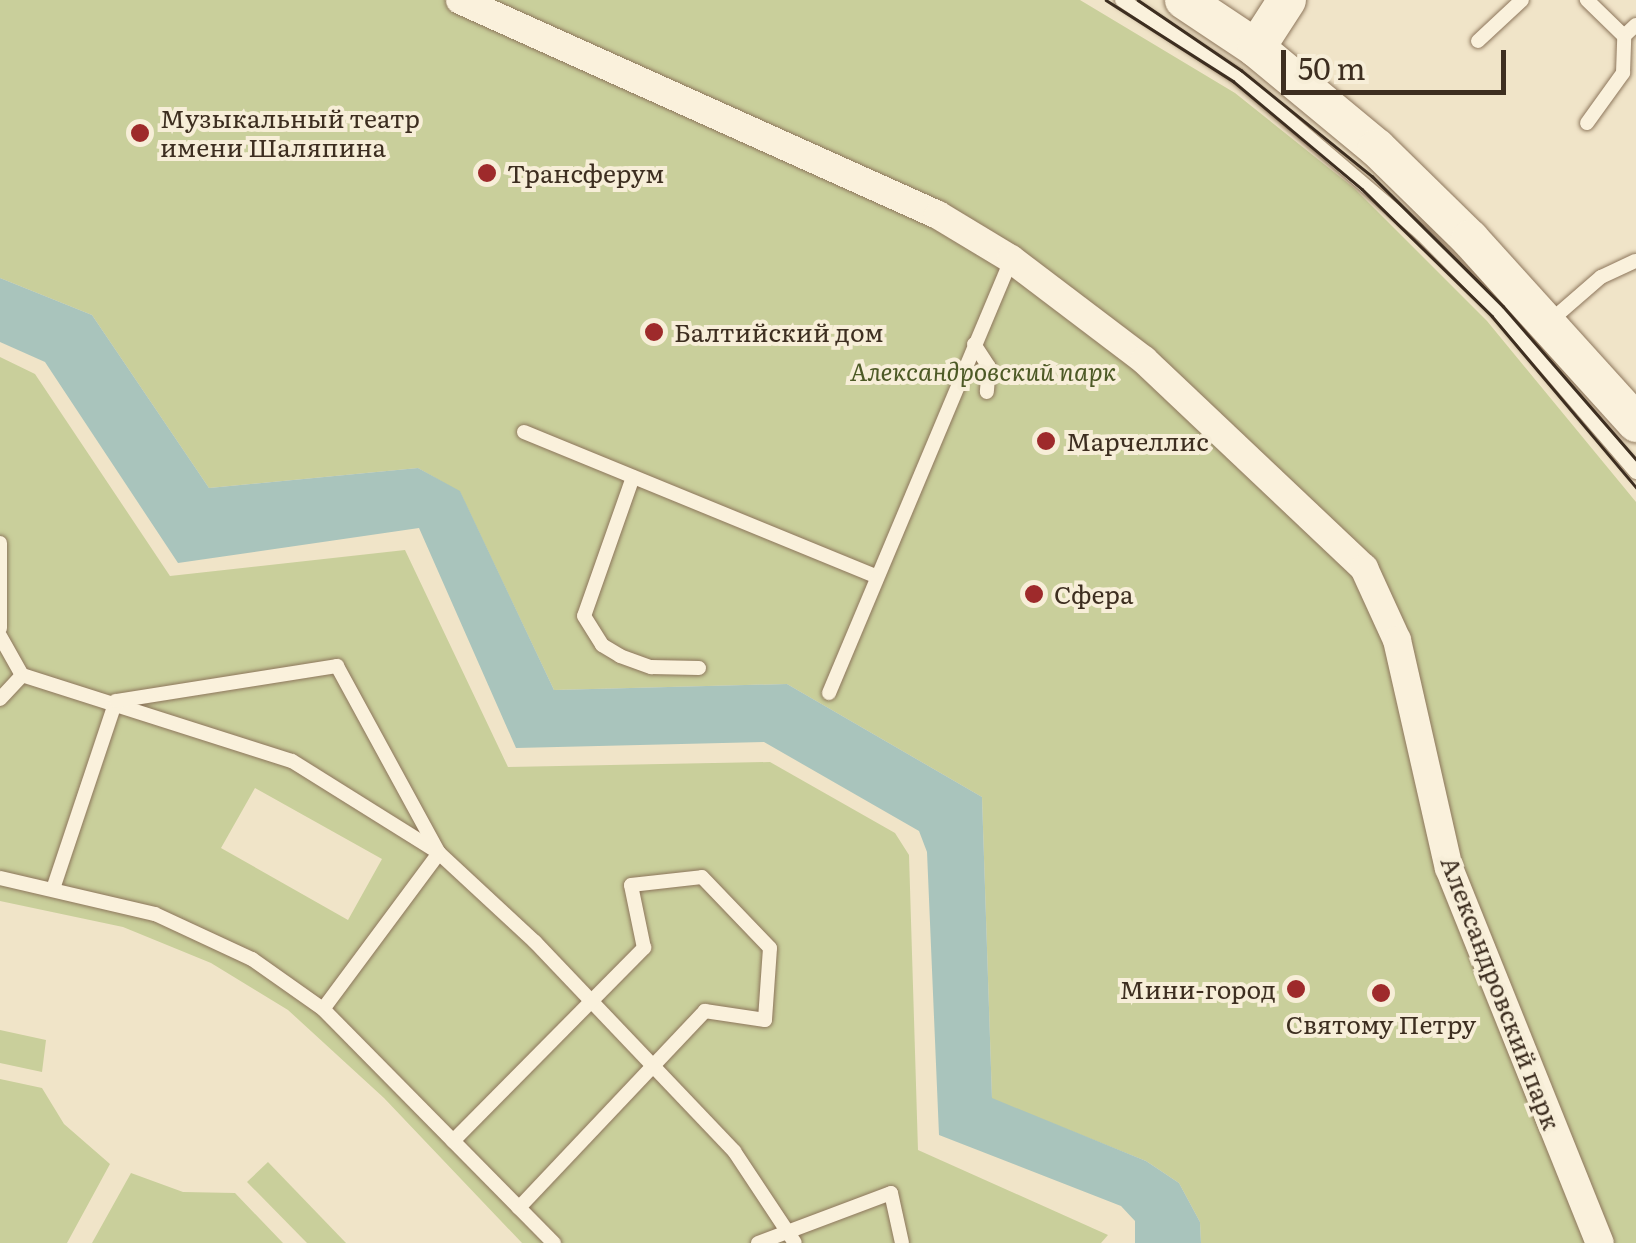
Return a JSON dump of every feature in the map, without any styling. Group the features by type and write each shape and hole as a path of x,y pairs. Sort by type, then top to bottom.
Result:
{"street":[{"name":"Александровский парк","path":"460,0 903,198 1011,259 1144,360 1364,568 1397,640 1449,868 1600,1243"},
{"path":"1184,0 1256,48 1376,148 1548,322 1636,423"},
{"path":"1256,48 1287,0"}],"lane":[{"path":"1122,0 1238,76 1421,233 1498,311 1636,472"},
{"path":"1478,42 1522,0"},
{"path":"1587,124 1624,73 1624,36 1588,0"},
{"path":"1624,36 1636,25"},
{"path":"829,694 875,576 1011,259"},
{"path":"1548,322 1602,278 1636,262"},
{"path":"974,344 989,367 987,392"},
{"path":"524,432 875,576"},
{"path":"634,477 584,616 602,646 620,656 651,667 699,668"},
{"path":"0,544 0,628"},
{"path":"0,636 22,675 116,701 292,761 440,853 590,1000 734,1151 792,1237"},
{"path":"116,701 337,666 440,853"},
{"path":"0,698 22,675"},
{"path":"53,889 116,701"},
{"path":"323,1009 440,853"},
{"path":"454,1142 644,948 631,885 702,877 770,948 765,1020 706,1012 519,1208"},
{"path":"0,878 155,914 252,959 323,1009 554,1243"},
{"path":"758,1243 792,1237 891,1192 902,1243"}],"green space":[{"name":"Александровский парк","path":"0,0 1080,0 1235,93 1354,188 1487,321 1636,502 1636,1243 1201,1243 1200,1222 1179,1183 1146,1161 992,1099 982,797 787,684 554,690 460,492 418,468 209,488 92,315 0,278"},
{"path":"0,357 35,374 170,576 405,550 508,767 770,762 895,833 909,855 918,1150 1108,1235 1101,1243 522,1243 384,1098 288,1010 211,963 123,927 0,901","holes":["255,788 382,859 348,920 221,848"]},
{"path":"0,1030 46,1040 42,1072 0,1063"},
{"path":"0,1079 42,1088 64,1124 110,1164 67,1243 0,1243"},
{"path":"268,1162 346,1243 307,1243 247,1182"},
{"path":"131,1173 183,1192 235,1193 283,1243 92,1243"}],"water":[{"path":"0,278 92,315 209,488 418,468 460,491 554,690 787,684 982,797 992,1098 1146,1161 1179,1183 1200,1222 1201,1243 1135,1243 1135,1221 1121,1206 939,1135 927,852 919,831 764,742 516,748 419,528 178,563 45,362 0,342"}],"tram line":[{"path":"1106,0 1233,81 1362,189 1492,316 1636,487"},
{"path":"1138,0 1241,70 1372,176 1503,306 1636,459"}],"place":[{"name":"Музыкальный театр имени Шаляпина","path":"140,133"},
{"name":"Трансферум","path":"487,173"},
{"name":"Балтийский дом","path":"654,332"},
{"name":"Марчеллис","path":"1046,441"},
{"name":"Сфера","path":"1034,594"},
{"name":"Мини-город","path":"1296,989"},
{"name":"Святому Петру","path":"1381,993"}]}
